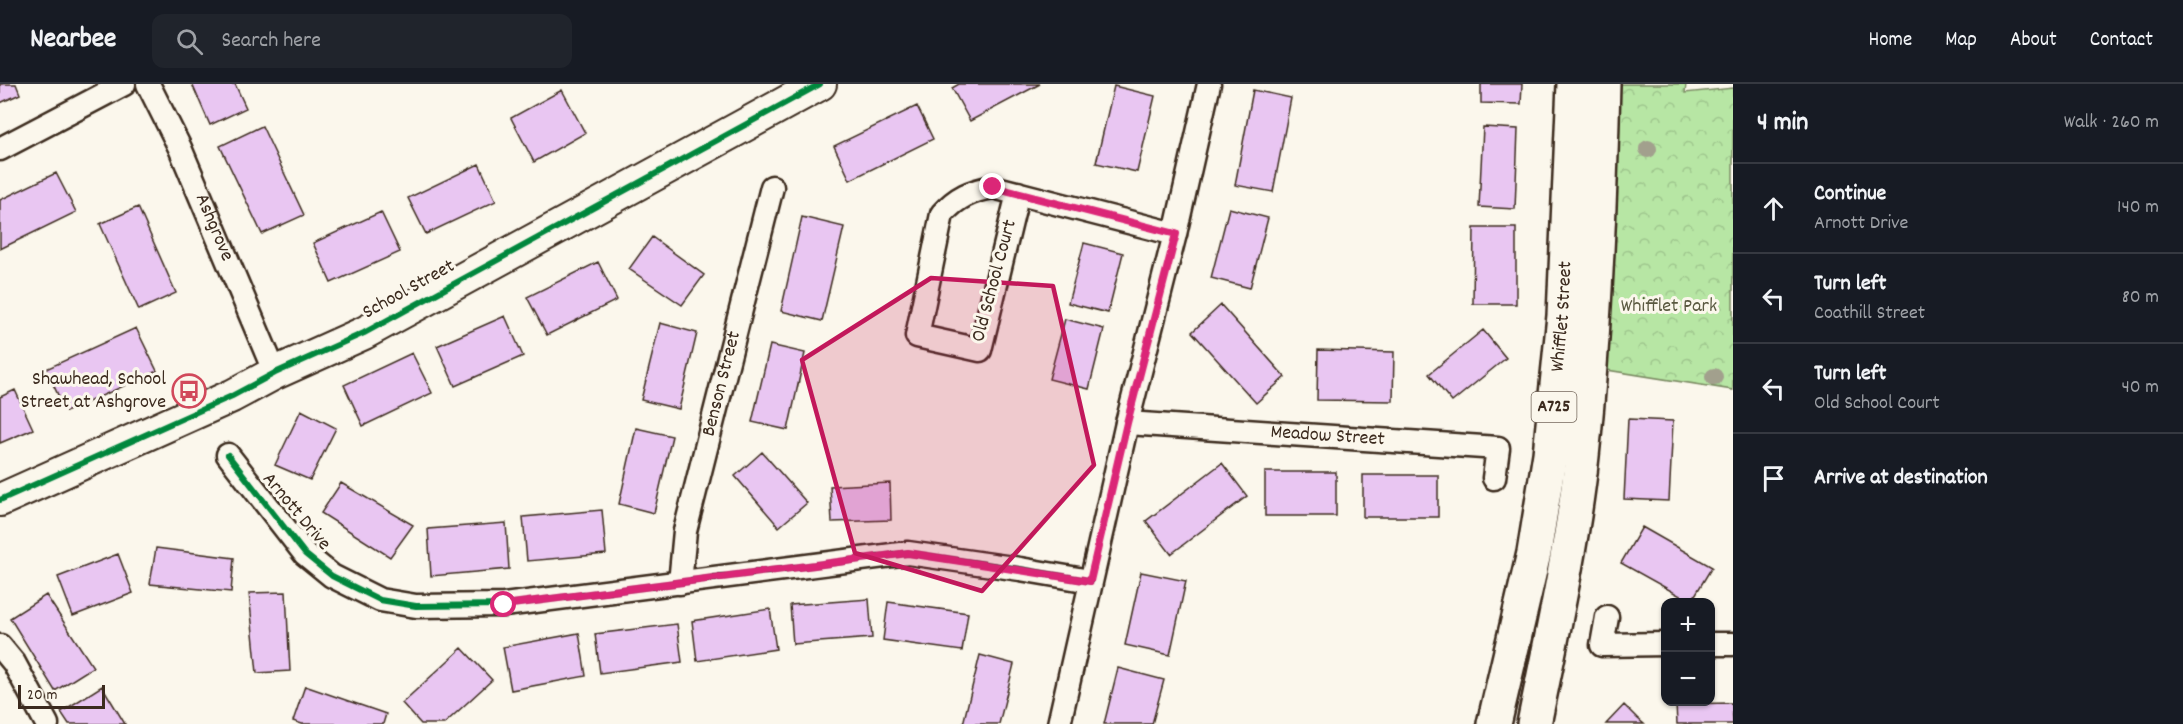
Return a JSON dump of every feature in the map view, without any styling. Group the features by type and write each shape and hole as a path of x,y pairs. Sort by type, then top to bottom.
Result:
{"main road":[{"name":"Whifflet Street","path":"1494,724 1534,553 1550,454 1564,315 1574,84"},
{"name":"Whifflet Street","path":"1534,724 1566,561 1582,458 1593,331 1604,84"}],"street":[{"path":"0,149 124,84"},
{"name":"Ashgrove","path":"148,84 180,148 275,373"},
{"name":"School Street","path":"0,500 232,396 275,373 364,333 820,84"},
{"path":"1059,724 1127,423 1176,234 1209,84"},
{"name":"Benson Street","path":"680,583 685,531 772,187"},
{"name":"Old School Court","path":"1018,193 980,350 917,336 942,214 952,203 975,190 993,187 1018,193 1176,234"},
{"name":"Meadow Street","path":"1127,423 1498,448 1494,478"},
{"name":"Arnott Drive","path":"228,455 305,554 332,576 380,600 416,606 504,605 908,553 1090,581"},
{"path":"1607,618 1602,645 1661,644"},
{"path":"1715,644 1733,644"},
{"path":"0,646 14,663 47,724"}],"highlighted area":[{"path":"931,278 1053,286 1094,465 982,591 855,553 802,360"}],"green space":[{"name":"Whifflet Park","path":"1621,84 1686,84 1685,93 1733,88 1733,390 1601,369"}],"building":[{"path":"0,84 16,84 20,94 0,103"},
{"path":"192,84 235,84 246,108 210,125"},
{"path":"959,84 1040,84 970,121 952,88"},
{"path":"1481,84 1522,84 1521,104 1481,103"},
{"path":"1114,86 1155,96 1137,172 1096,163"},
{"path":"562,90 585,133 534,162 511,118"},
{"path":"1253,90 1291,98 1273,192 1235,185"},
{"path":"917,106 933,139 850,180 834,146"},
{"path":"262,126 304,215 262,234 220,146"},
{"path":"1483,127 1518,129 1515,209 1479,207"},
{"path":"479,164 496,201 426,234 408,198"},
{"path":"56,173 76,212 0,249 0,200"},
{"path":"138,207 176,293 139,310 100,224"},
{"path":"1229,208 1268,218 1250,288 1211,278"},
{"path":"381,212 400,252 331,283 313,243"},
{"path":"802,217 844,227 822,321 781,311"},
{"path":"1474,228 1516,228 1516,304 1473,304"},
{"path":"652,237 704,275 682,305 629,269"},
{"path":"1084,243 1123,253 1108,313 1068,303"},
{"path":"598,262 617,300 547,335 527,297"},
{"path":"1221,305 1285,377 1256,403 1192,332"},
{"path":"505,316 523,356 455,386 437,346"},
{"path":"1065,319 1104,329 1089,389 1049,379"},
{"path":"660,323 697,333 679,409 641,400"},
{"path":"136,328 157,371 66,412 46,369"},
{"path":"1483,330 1506,358 1452,402 1429,374"},
{"path":"770,345 805,353 788,430 752,422"},
{"path":"1318,350 1394,352 1393,401 1317,400"},
{"path":"412,353 432,393 363,426 344,385"},
{"path":"15,390 33,429 0,443 0,397"},
{"path":"301,410 336,428 310,480 275,465"},
{"path":"1628,419 1673,421 1669,501 1624,499"},
{"path":"636,428 672,436 654,513 619,504"},
{"path":"762,452 807,503 779,527 735,476"},
{"path":"1222,463 1247,496 1171,554 1146,521"},
{"path":"1265,472 1336,472 1336,516 1265,516"},
{"path":"1363,475 1438,475 1438,517 1363,517"},
{"path":"341,483 413,525 390,557 321,513"},
{"path":"890,483 891,520 832,522 830,486"},
{"path":"602,510 606,554 527,561 523,517"},
{"path":"506,523 509,569 431,576 428,529"},
{"path":"1642,527 1712,567 1693,598 1684,598 1621,563"},
{"path":"156,548 234,558 231,592 150,584"},
{"path":"118,554 133,593 73,616 58,577"},
{"path":"1141,572 1186,581 1170,655 1125,645"},
{"path":"286,592 290,671 257,673 249,593"},
{"path":"46,595 93,667 55,691 10,618"},
{"path":"869,599 872,638 793,644 790,605"},
{"path":"888,602 968,613 962,651 883,640"},
{"path":"770,609 776,649 697,661 692,621"},
{"path":"677,624 682,662 600,673 595,634"},
{"path":"579,633 586,676 511,690 503,647"},
{"path":"462,648 492,680 444,724 421,724 402,703"},
{"path":"980,655 1014,664 999,724 963,724"},
{"path":"1118,668 1164,680 1152,724 1104,724"},
{"path":"102,686 125,724 69,724 61,712"},
{"path":"305,686 386,714 383,724 302,724 293,721"},
{"path":"1715,703 1732,703 1733,724 1677,724 1676,706 1715,706"},
{"path":"1624,705 1637,718 1644,724 1606,724"}],"cycle path":[{"path":"0,500 232,396 275,373 364,333 820,84"},
{"path":"228,455 305,554 332,576 380,600 416,606 504,605 908,553 1090,581"}],"place":[{"name":"Shawhead, School Street at Ashgrove","path":"189,391"}],"route":[{"path":"504,605 908,553 1090,581 1127,423 1176,234 993,187"}]}
